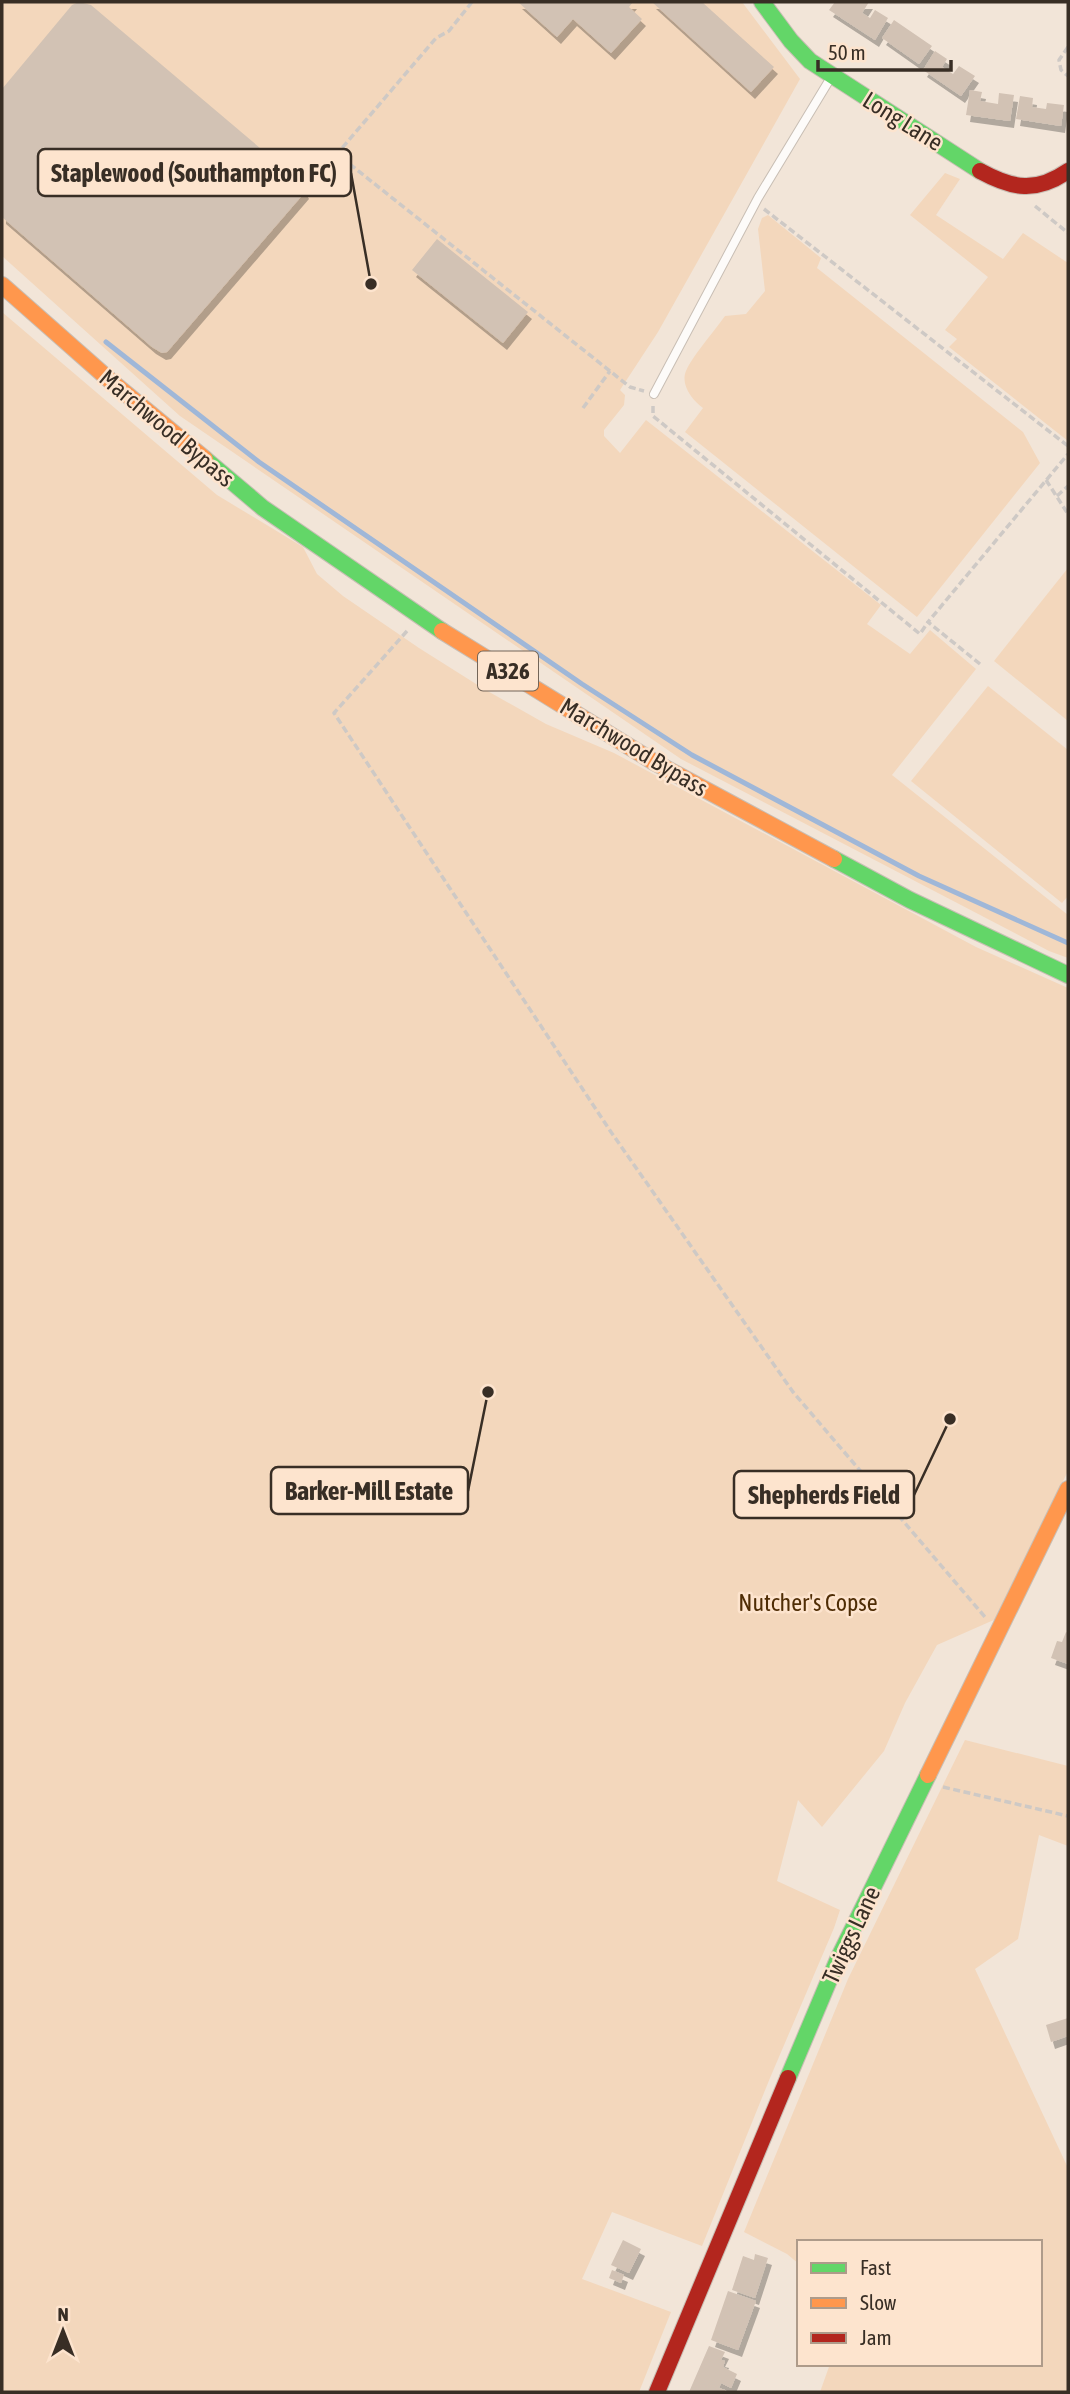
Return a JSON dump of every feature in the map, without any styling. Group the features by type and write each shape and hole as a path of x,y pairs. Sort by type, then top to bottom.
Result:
{"street":[{"name":"Long Lane","path":"762,2 791,41 810,61 971,164 1007,184 1038,187 1051,183 1068,171"},
{"name":"Marchwood Bypass","path":"2,285 113,383 263,508 420,617 654,762 910,900 1068,975"},
{"name":"Twiggs Lane","path":"657,2392 838,1959 1068,1489"}],"lane":[{"path":"654,394 756,202 831,76"}],"path":[{"path":"472,2 449,32 436,38 337,154 630,387 654,394 653,416 920,634 1068,454"},
{"path":"1068,47 1059,60 1059,65 1068,76"},
{"path":"1007,184 1068,233"},
{"path":"756,202 1068,446"},
{"path":"583,408 610,371"},
{"path":"1046,480 1068,513"},
{"path":"1057,496 1068,486"},
{"path":"420,617 334,713 611,1132 793,1392 991,1625 1000,1629"},
{"path":"928,622 980,664"},
{"path":"924,1782 1068,1816"}],"green space":[{"path":"2,2 742,2 800,79 658,332 620,390 625,395 624,405 604,430 604,436 620,453 646,420 881,605 867,624 910,654 930,630 976,669 892,775 1068,915 1068,958 1049,951 681,759 180,416 2,256"},
{"path":"945,173 960,179 936,215 1003,259 1023,233 1068,263 1068,441 949,347 957,339 945,330 988,277 910,215"},
{"path":"768,215 821,258 817,268 1023,432 1040,463 917,617 685,432 703,408 686,387 685,376 689,365 725,316 746,314 765,291 758,229 762,218"},
{"name":"Nutcher's Copse","path":"2,312 217,495 303,547 317,574 343,596 419,648 546,724 614,753 976,947 1068,988 1068,1471 996,1619 937,1645 905,1703 884,1751 822,1827 798,1800 777,1881 840,1910 702,2246 612,2212 582,2279 671,2312 639,2392 2,2392"},
{"path":"1068,568 1068,721 994,661"},
{"path":"988,686 1068,750 1068,896 1062,903 911,781"},
{"path":"965,1740 1068,1766 1068,1846 1039,1835 1018,1939 975,1969 1068,2168 1068,2392 820,2392 829,2366 1042,2366 1042,2240 797,2240 797,2262 787,2254 744,2232 848,1979"}],"building":[{"path":"79,2 91,5 299,181 305,192 167,352 162,353 152,347 2,217 2,89 72,5"},
{"path":"518,2 633,2 629,7 642,19 611,53 573,19 557,37"},
{"path":"652,2 702,2 774,67 751,92"},
{"path":"835,2 869,2 862,13 870,18 875,10 888,18 875,40 829,10"},
{"path":"894,20 932,46 919,64 882,38"},
{"path":"935,51 947,59 942,67 953,74 959,66 975,76 961,96 923,70"},
{"path":"970,90 982,92 980,101 998,104 999,93 1014,95 1010,121 966,115"},
{"path":"1020,96 1033,98 1032,107 1046,109 1047,103 1064,105 1061,126 1016,119"},
{"path":"437,239 528,312 503,343 412,270"},
{"path":"1066,1632 1068,1664 1051,1658 1057,1641 1062,1642"},
{"path":"1068,2018 1068,2036 1051,2042 1046,2025"},
{"path":"623,2240 641,2249 629,2273 611,2265"},
{"path":"755,2254 768,2258 755,2298 732,2290 743,2256 754,2260"},
{"path":"612,2270 624,2275 621,2283 609,2278"},
{"path":"728,2291 756,2301 738,2350 711,2340"},
{"path":"709,2346 725,2352 721,2360 725,2361 723,2367 737,2374 731,2388 721,2383 719,2388 725,2390 724,2392 689,2392"}],"waterway":[{"path":"106,342 259,462 582,684 692,755 919,876 1068,943"}],"traffic: fast":[{"path":"762,2 791,41 810,61 980,171"},
{"path":"205,459 263,508 442,631"},
{"path":"834,859 910,900 1068,975"},
{"path":"788,2078 838,1959 928,1775"}],"traffic: slow":[{"path":"2,285 113,383 205,459"},
{"path":"442,631 654,762 834,859"},
{"path":"928,1775 1068,1489"}],"traffic: jam":[{"path":"980,171 1003,182 1024,186 1045,183 1068,171"},
{"path":"657,2392 788,2078"}],"place":[{"name":"Staplewood (Southampton FC)","path":"371,284"},
{"name":"Barker-Mill Estate","path":"488,1392"},
{"name":"Shepherds Field","path":"950,1419"}]}
